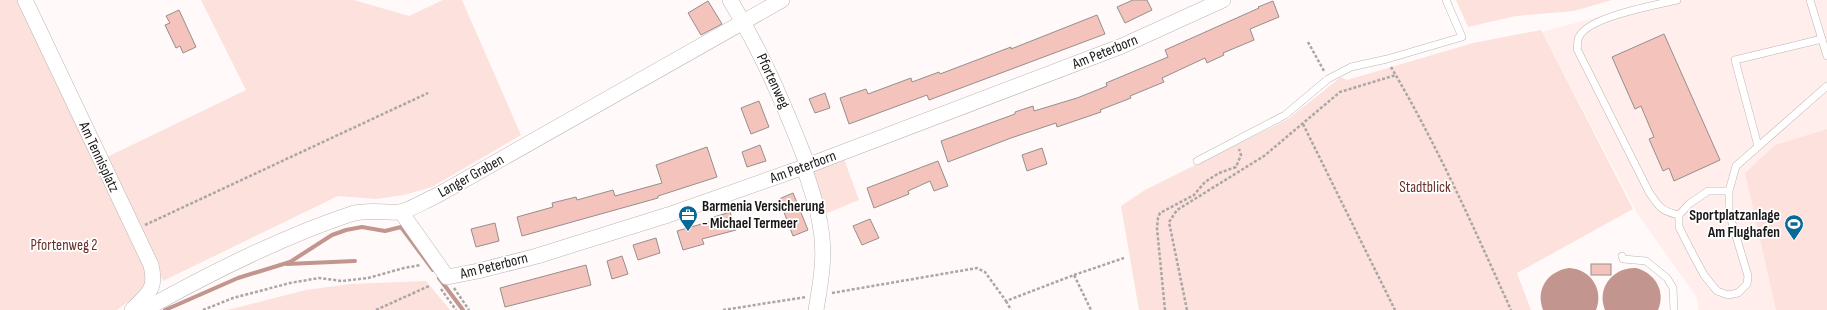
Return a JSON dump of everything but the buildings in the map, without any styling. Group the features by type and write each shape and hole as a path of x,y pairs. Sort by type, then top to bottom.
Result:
{"street":[{"name":"Am Tennisplatz","path":"25,0 151,265 154,278 151,290 132,310"},
{"name":"Pfortenweg","path":"730,0 781,96 806,166 820,224 823,266 817,303"},
{"name":"Langer Graben","path":"144,310 226,266 303,233 353,214 378,210 401,212 436,196 782,0"},
{"name":"Am Peterborn","path":"401,212 443,282 478,271 538,256 668,215 806,166 1122,46 1223,0"}],"lane":[{"path":"1197,161 1285,115 1328,79 1351,67 1387,59 1462,37 1446,0"},
{"path":"1677,0 1615,15 1590,25 1579,37 1577,49 1652,196 1664,211 1679,215"},
{"path":"1810,0 1827,56"},
{"path":"1758,146 1735,60 1822,39"},
{"path":"1729,191 1708,191 1689,204 1679,215 1679,226 1704,275 1717,291 1728,295 1738,293 1747,284 1748,276 1729,213 1729,191 1736,166 1827,86"},
{"path":"1622,256 1623,259 1646,261 1666,278 1673,288 1674,310"}],"path":[{"path":"1308,42 1328,79"},
{"path":"1387,59 1409,95 1468,215 1511,310"},
{"path":"1186,310 1169,222 1177,210 1264,156 1340,92 1396,75"},
{"path":"134,230 428,93"},
{"path":"1303,124 1395,310"},
{"path":"1165,310 1158,242 1158,218 1164,211 1194,195 1205,182 1219,173 1236,167 1241,155 1235,142"},
{"path":"1006,301 1124,258"},
{"path":"203,310 233,298 290,283 319,278 342,281 368,278 421,265 426,270"},
{"path":"817,303 977,268 985,272 1011,310"},
{"path":"1074,275 1091,310"},
{"path":"443,282 456,310"},
{"path":"443,282 469,310"},
{"path":"376,310 429,286"},
{"path":"723,310 788,299"}],"shaded area":[{"path":"1660,0 1827,0 1827,129 1775,145 1745,173 1776,310 1698,310 1697,298 1637,213 1542,32"},
{"path":"1569,268 1584,272 1594,282 1598,295 1596,310 1543,310 1541,295 1545,282 1555,273"},
{"path":"1636,268 1649,274 1657,284 1661,296 1658,310 1605,310 1603,294 1608,280 1620,271"}],"green space":[{"name":"Pfortenweg 2","path":"0,0 19,0 146,267 146,288 117,310 0,310"},
{"path":"201,0 354,0 409,16 443,0 462,0 521,135 432,187 404,195 376,199 338,196 163,281 107,157 246,90"},
{"path":"1456,0 1612,0 1574,11 1516,16 1468,27"},
{"name":"Stadtblick","path":"1541,30 1633,209 1517,273 1531,310 1139,310 1121,206 1145,190 1288,119 1341,77 1347,80 1473,43"},
{"name":"Sportplatzanlage Am Flughafen","path":"1827,129 1827,310 1776,310 1745,173 1775,145"},
{"path":"844,159 859,200 825,214 813,171"},
{"path":"426,281 450,310 227,310 306,290 350,284"}],"waterway":[{"path":"165,310 238,278 290,262 332,235 346,230 362,227 385,231 401,227 433,270"},
{"path":"287,264 355,261"},
{"path":"439,278 463,310"}],"place":[{"name":"Barmenia Versicherung - Michael Termeer","path":"688,232"},
{"name":"Sportplatzanlage Am Flughafen","path":"1794,241"}]}
